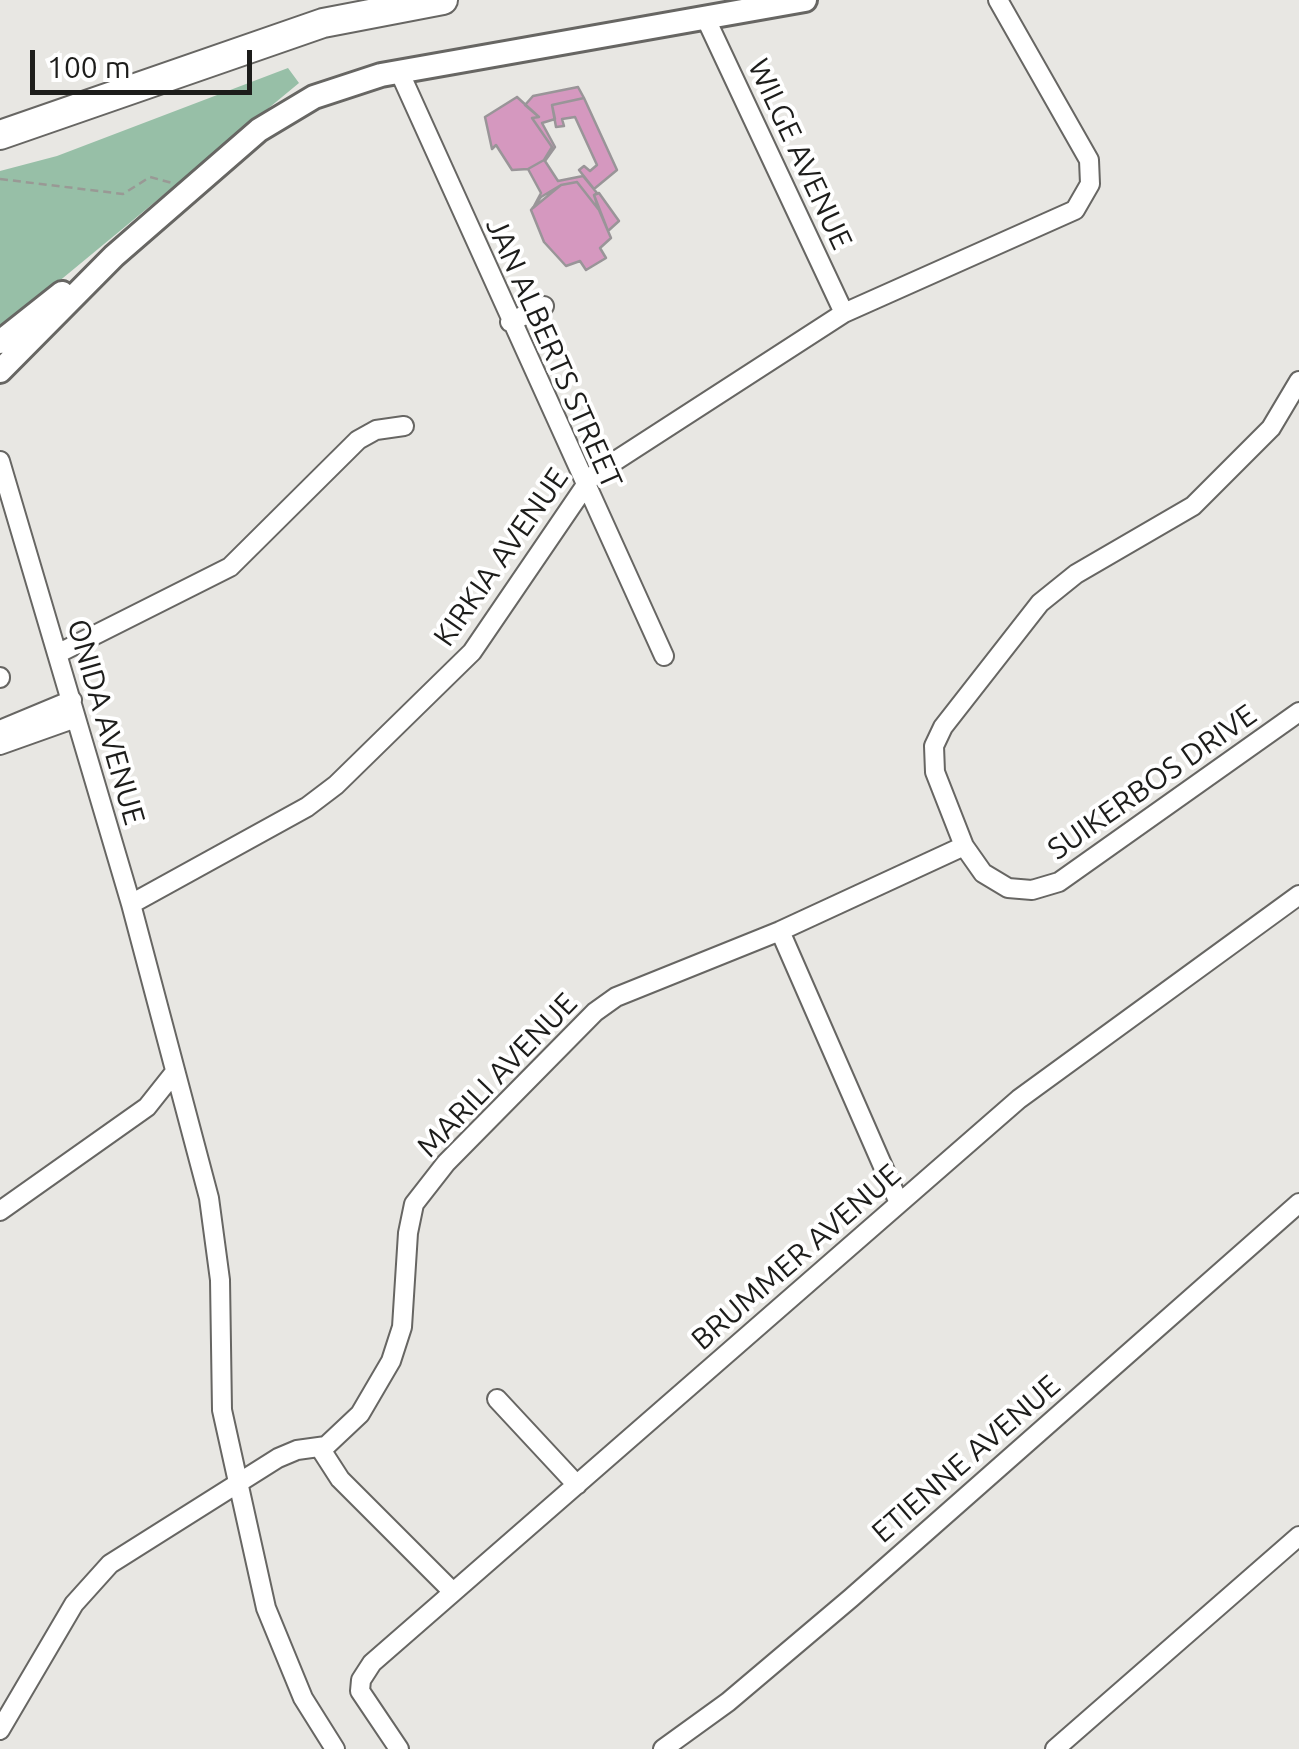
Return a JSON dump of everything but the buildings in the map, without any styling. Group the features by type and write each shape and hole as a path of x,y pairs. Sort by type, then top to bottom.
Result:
{"highway":[{"path":"0,135 323,23 443,0"}],"main road":[{"path":"0,342 114,256 260,130 292,109 340,87 399,71 804,0"},
{"path":"0,371 114,256"}],"street":[{"name":"KIRKIA AVENUE","path":"130,904 307,807 336,785 472,652 583,486 844,313 1064,217 1080,204 1090,184 1085,152 998,0"},
{"name":"WILGE AVENUE","path":"706,19 844,313"},
{"name":"JAN ALBERTS STREET","path":"399,71 583,486 664,656"},
{"path":"510,322 544,306"},
{"name":"SUIKERBOS DRIVE","path":"1299,381 1271,428 1193,506 1053,591 943,727 934,746 934,772 964,846 983,873 1003,886 1032,890 1050,886 1299,712"},
{"path":"59,654 218,574 249,551 358,440 376,430 404,426"},
{"name":"ONIDA AVENUE","path":"0,460 158,999 174,1073 210,1198 220,1280 222,1404 236,1486 266,1608 303,1698 336,1749"},
{"path":"5,736 74,709"},
{"name":"MARILI AVENUE","path":"0,1730 74,1604 102,1570 290,1452 320,1448 360,1414 391,1360 402,1327 410,1218 420,1195 446,1163 610,1000 780,931 964,846"},
{"name":"BRUMMER AVENUE","path":"400,1749 360,1690 361,1680 372,1663 1061,1065 1299,895"},
{"path":"780,931 899,1203"},
{"name":"ONIDA AVENUE","path":"158,999 175,1033 219,1193 227,1243 220,1280"},
{"path":"0,1211 146,1107 174,1073"},
{"path":"146,1107 165,1104 186,1113"},
{"name":"ETIENNE AVENUE","path":"663,1749 728,1702 851,1598 1299,1203"},
{"path":"497,1399 577,1485"},
{"path":"320,1448 340,1479 454,1592"},
{"path":"1055,1749 1299,1536"}],"path":[{"path":"0,179 123,194 150,177 194,188"}],"green space":[{"path":"288,68 299,83 0,330 0,171 57,156"}]}
